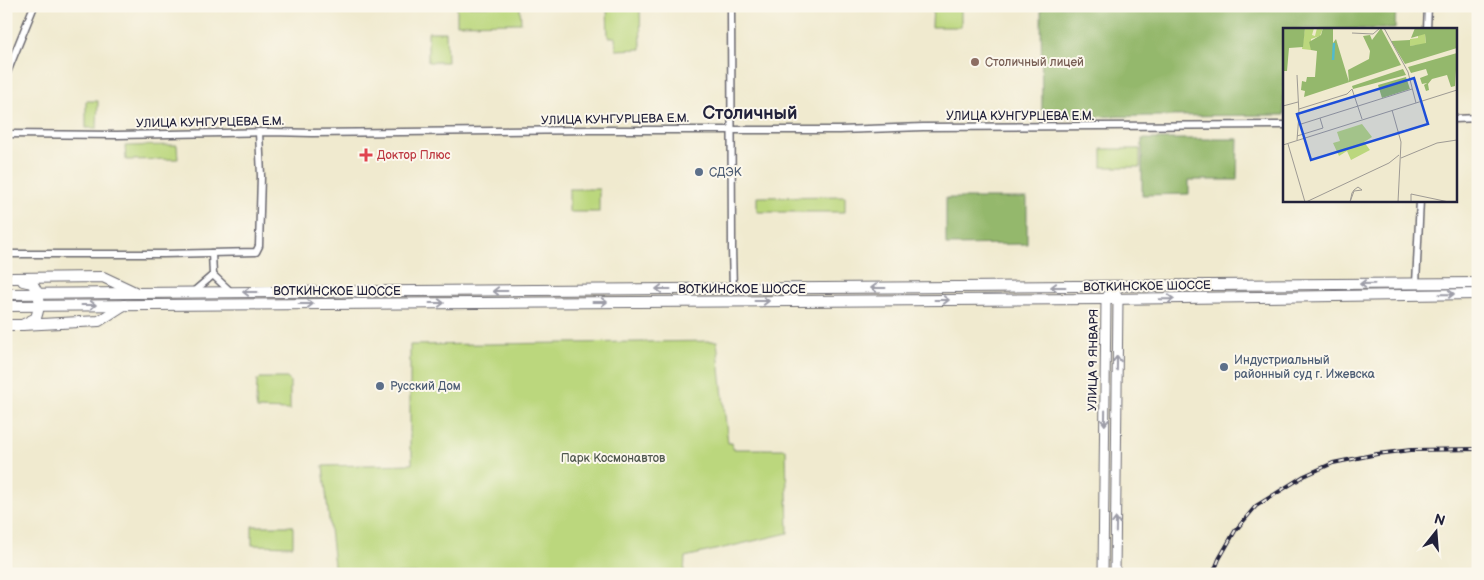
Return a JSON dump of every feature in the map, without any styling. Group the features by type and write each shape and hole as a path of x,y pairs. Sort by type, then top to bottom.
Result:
{"main road":[{"path":"9,279 103,277 138,293"},
{"path":"9,279 32,283 39,294 40,305 36,318 22,325"},
{"name":"ВОТКИНСКОЕ ШОССЕ","path":"6,294 1478,283"},
{"path":"1416,284 1416,295"},
{"name":"УЛИЦА 9 ЯНВАРЯ","path":"1113,286 1118,299 1116,574"},
{"name":"УЛИЦА 9 ЯНВАРЯ","path":"1103,574 1106,299 1113,286"},
{"name":"ВОТКИНСКОЕ ШОССЕ","path":"6,306 1118,299 1478,294"},
{"path":"6,325 99,321 124,305"}],"street":[{"path":"6,75 34,6"},
{"path":"732,6 733,289"},
{"path":"1427,28 1428,6"},
{"path":"1456,119 1478,118"},
{"name":"УЛИЦА КУНГУРЦЕВА Е.М.","path":"6,134 117,135 260,132 840,130 923,127 1283,124"},
{"path":"6,254 212,254 256,252 260,246 262,176 260,132"},
{"path":"1416,284 1420,201"},
{"path":"212,254 213,275 231,292"},
{"path":"192,293 213,275"}],"green space":[{"path":"457,6 520,6 521,23 457,24"},
{"path":"607,6 640,6 641,49 616,50 615,37 608,37"},
{"path":"933,6 961,6 961,27 932,27"},
{"path":"1041,6 1396,6 1395,28 1283,28 1283,115 1042,117"},
{"path":"428,32 446,32 447,62 428,62"},
{"path":"86,101 98,101 97,128 86,128"},
{"path":"1142,139 1238,139 1237,180 1189,180 1189,194 1142,195"},
{"path":"177,145 178,159 126,160 125,146"},
{"path":"1102,149 1140,149 1140,167 1102,167"},
{"path":"569,189 599,189 599,212 569,212"},
{"path":"845,196 845,212 757,212 757,197"},
{"path":"946,198 1027,198 1027,244 946,245"},
{"name":"Парк Космонавтов","path":"717,341 728,443 732,443 733,449 786,449 788,533 685,557 684,574 335,574 323,466 412,464 412,451 410,450 410,345"},
{"path":"260,378 287,378 290,381 290,410 257,409 257,381"},
{"path":"252,526 293,526 293,546 252,545"}],"railway":[{"path":"1213,574 1235,531 1256,506 1304,476 1333,463 1377,454 1411,450 1478,449"}],"place":[{"name":"Столичный лицей","path":"975,62"},
{"name":"Доктор Плюс","path":"366,155"},
{"name":"СДЭК","path":"699,172"},
{"name":"Индустриальный районный суд г. Ижевска","path":"1224,367"},
{"name":"Русский Дом","path":"380,386"}],"district":[{"name":"Столичный","path":"750,113"}]}
